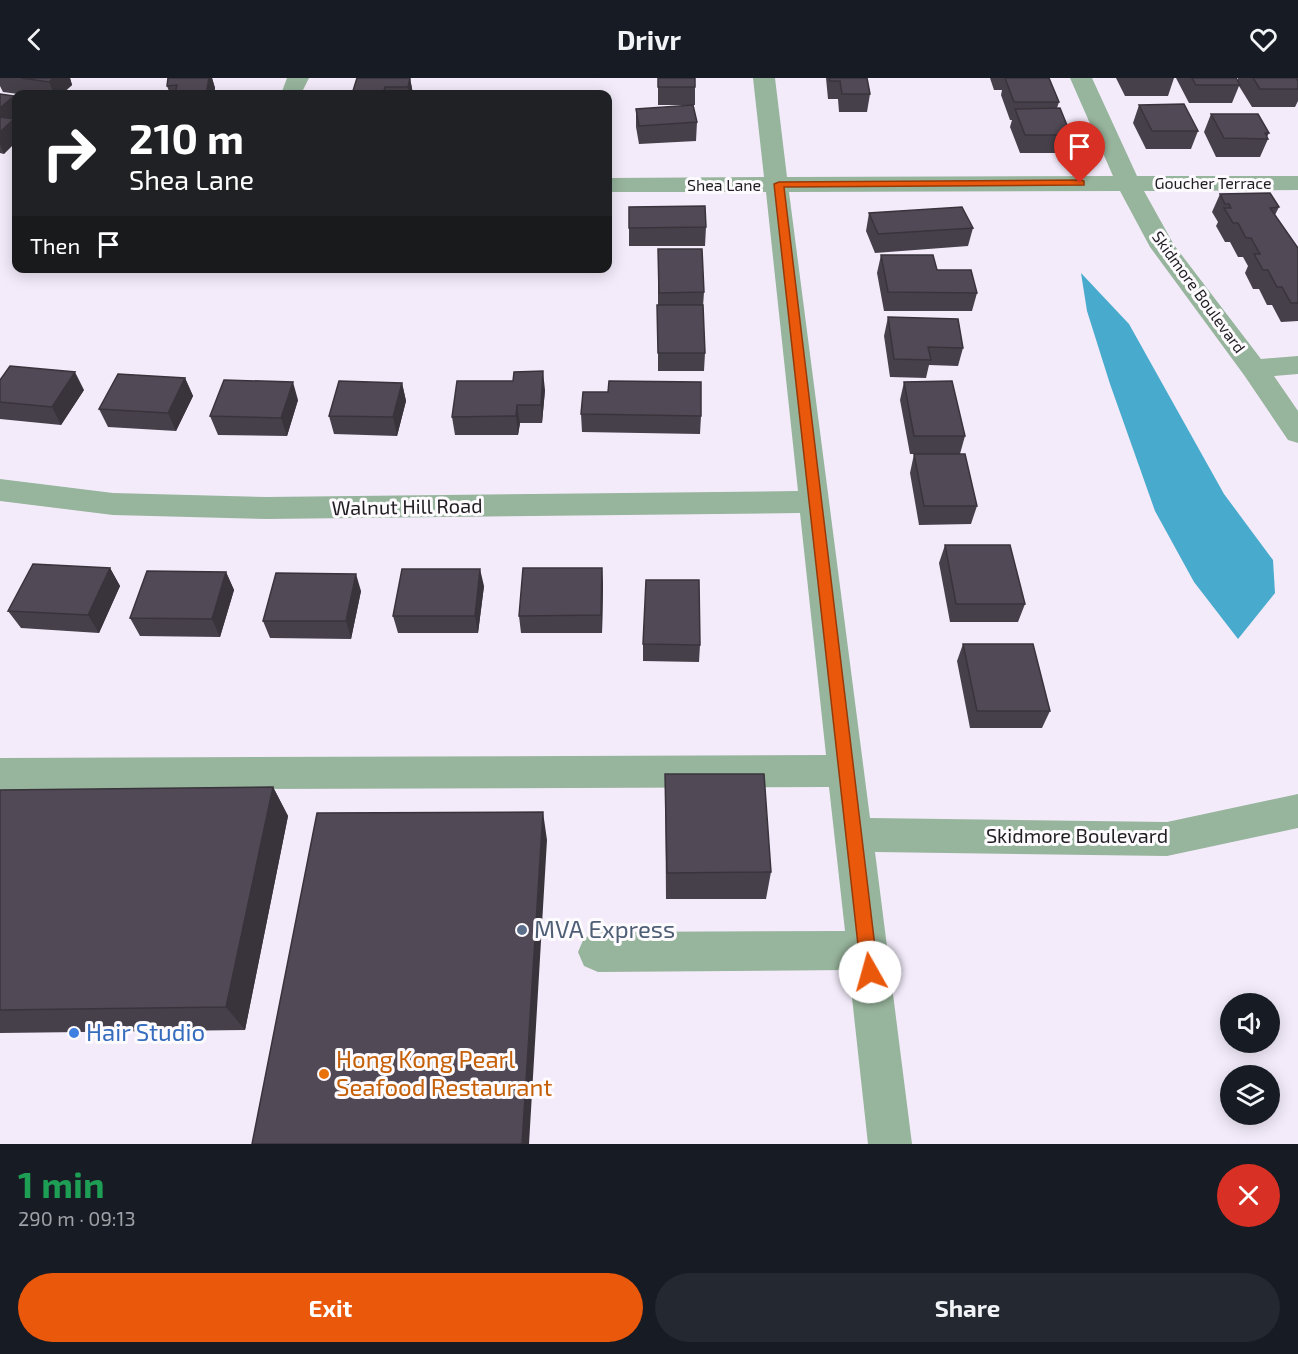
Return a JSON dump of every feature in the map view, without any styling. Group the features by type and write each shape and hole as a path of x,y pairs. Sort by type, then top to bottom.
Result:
{"street":[{"path":"765,78 890,1144"},
{"name":"Skidmore Boulevard","path":"1081,78 1128,183 1163,247 1254,369 1298,433"},
{"name":"Shea Lane","path":"612,185 1128,183"},
{"name":"Goucher Terrace","path":"1128,183 1298,183"},
{"path":"1254,369 1298,364"},
{"name":"Walnut Hill Road","path":"0,490 113,504 266,508 815,502"},
{"path":"0,774 846,771"},
{"name":"Skidmore Boulevard","path":"853,836 1167,838 1298,811"},
{"path":"598,952 867,950"}],"water":[{"path":"1081,273 1129,324 1224,494 1273,560 1275,593 1238,639 1194,582 1155,511 1087,311"}],"building":[{"path":"21,78 53,78 49,82"},
{"path":"168,78 209,78 207,90 176,90 177,85 167,86"},
{"path":"357,78 410,78 408,87 353,90"},
{"path":"658,78 695,78 695,87 658,87"},
{"path":"829,78 867,78 870,94 842,94 840,81 830,81"},
{"path":"1005,78 1049,78 1059,102 1014,102"},
{"path":"1192,78 1236,78 1240,85 1196,85"},
{"path":"1253,78 1296,78 1298,89 1260,89"},
{"path":"0,94 12,96 12,98 0,108"},
{"path":"1184,104 1198,131 1152,131 1139,105"},
{"path":"693,105 697,122 639,126 636,109"},
{"path":"1060,108 1071,135 1025,135 1015,109"},
{"path":"1211,114 1258,114 1269,133 1265,133 1268,139 1224,138"},
{"path":"0,117 12,119 12,121 0,132"},
{"path":"1270,193 1279,207 1270,208 1298,248 1298,303 1291,303 1282,287 1277,287 1268,270 1263,270 1254,254 1260,254 1251,238 1246,238 1238,223 1233,223 1224,208 1231,208 1229,204 1225,204 1220,194"},
{"path":"705,206 706,227 629,228 629,207"},
{"path":"962,207 973,228 878,234 869,213"},
{"path":"658,249 702,249 704,292 659,293"},
{"path":"881,255 933,255 937,270 971,270 977,293 888,292"},
{"path":"657,305 703,305 705,353 658,353"},
{"path":"888,317 958,319 963,348 928,347 931,360 894,359"},
{"path":"10,366 75,372 52,407 0,402 0,380"},
{"path":"543,371 541,405 517,405 516,416 452,417 457,381 513,381 514,372"},
{"path":"118,374 185,378 168,413 99,409"},
{"path":"224,380 293,382 281,418 210,416"},
{"path":"339,381 402,383 393,417 329,416"},
{"path":"609,381 701,382 701,416 581,414 583,392 608,392"},
{"path":"952,381 965,436 914,436 904,382"},
{"path":"914,454 965,454 977,506 924,506"},
{"path":"945,545 1010,545 1025,604 956,604"},
{"path":"33,564 110,568 88,615 8,611"},
{"path":"523,568 602,568 601,615 519,616"},
{"path":"402,569 480,569 475,616 393,616"},
{"path":"147,571 226,572 212,619 130,618"},
{"path":"276,573 356,574 346,621 263,621"},
{"path":"646,580 699,580 700,645 643,644"},
{"path":"963,644 1033,644 1050,711 977,711"},
{"path":"665,774 764,774 771,872 667,873"},
{"path":"273,787 226,1007 0,1010 0,790"},
{"path":"543,812 522,1144 252,1144 317,813"}],"place":[{"name":"MVA Express","path":"522,930"},
{"name":"Hair Studio","path":"74,1033"},
{"name":"Hong Kong Pearl Seafood Restaurant","path":"324,1074"}],"route":[{"path":"870,972 779,184 1080,183"}]}
